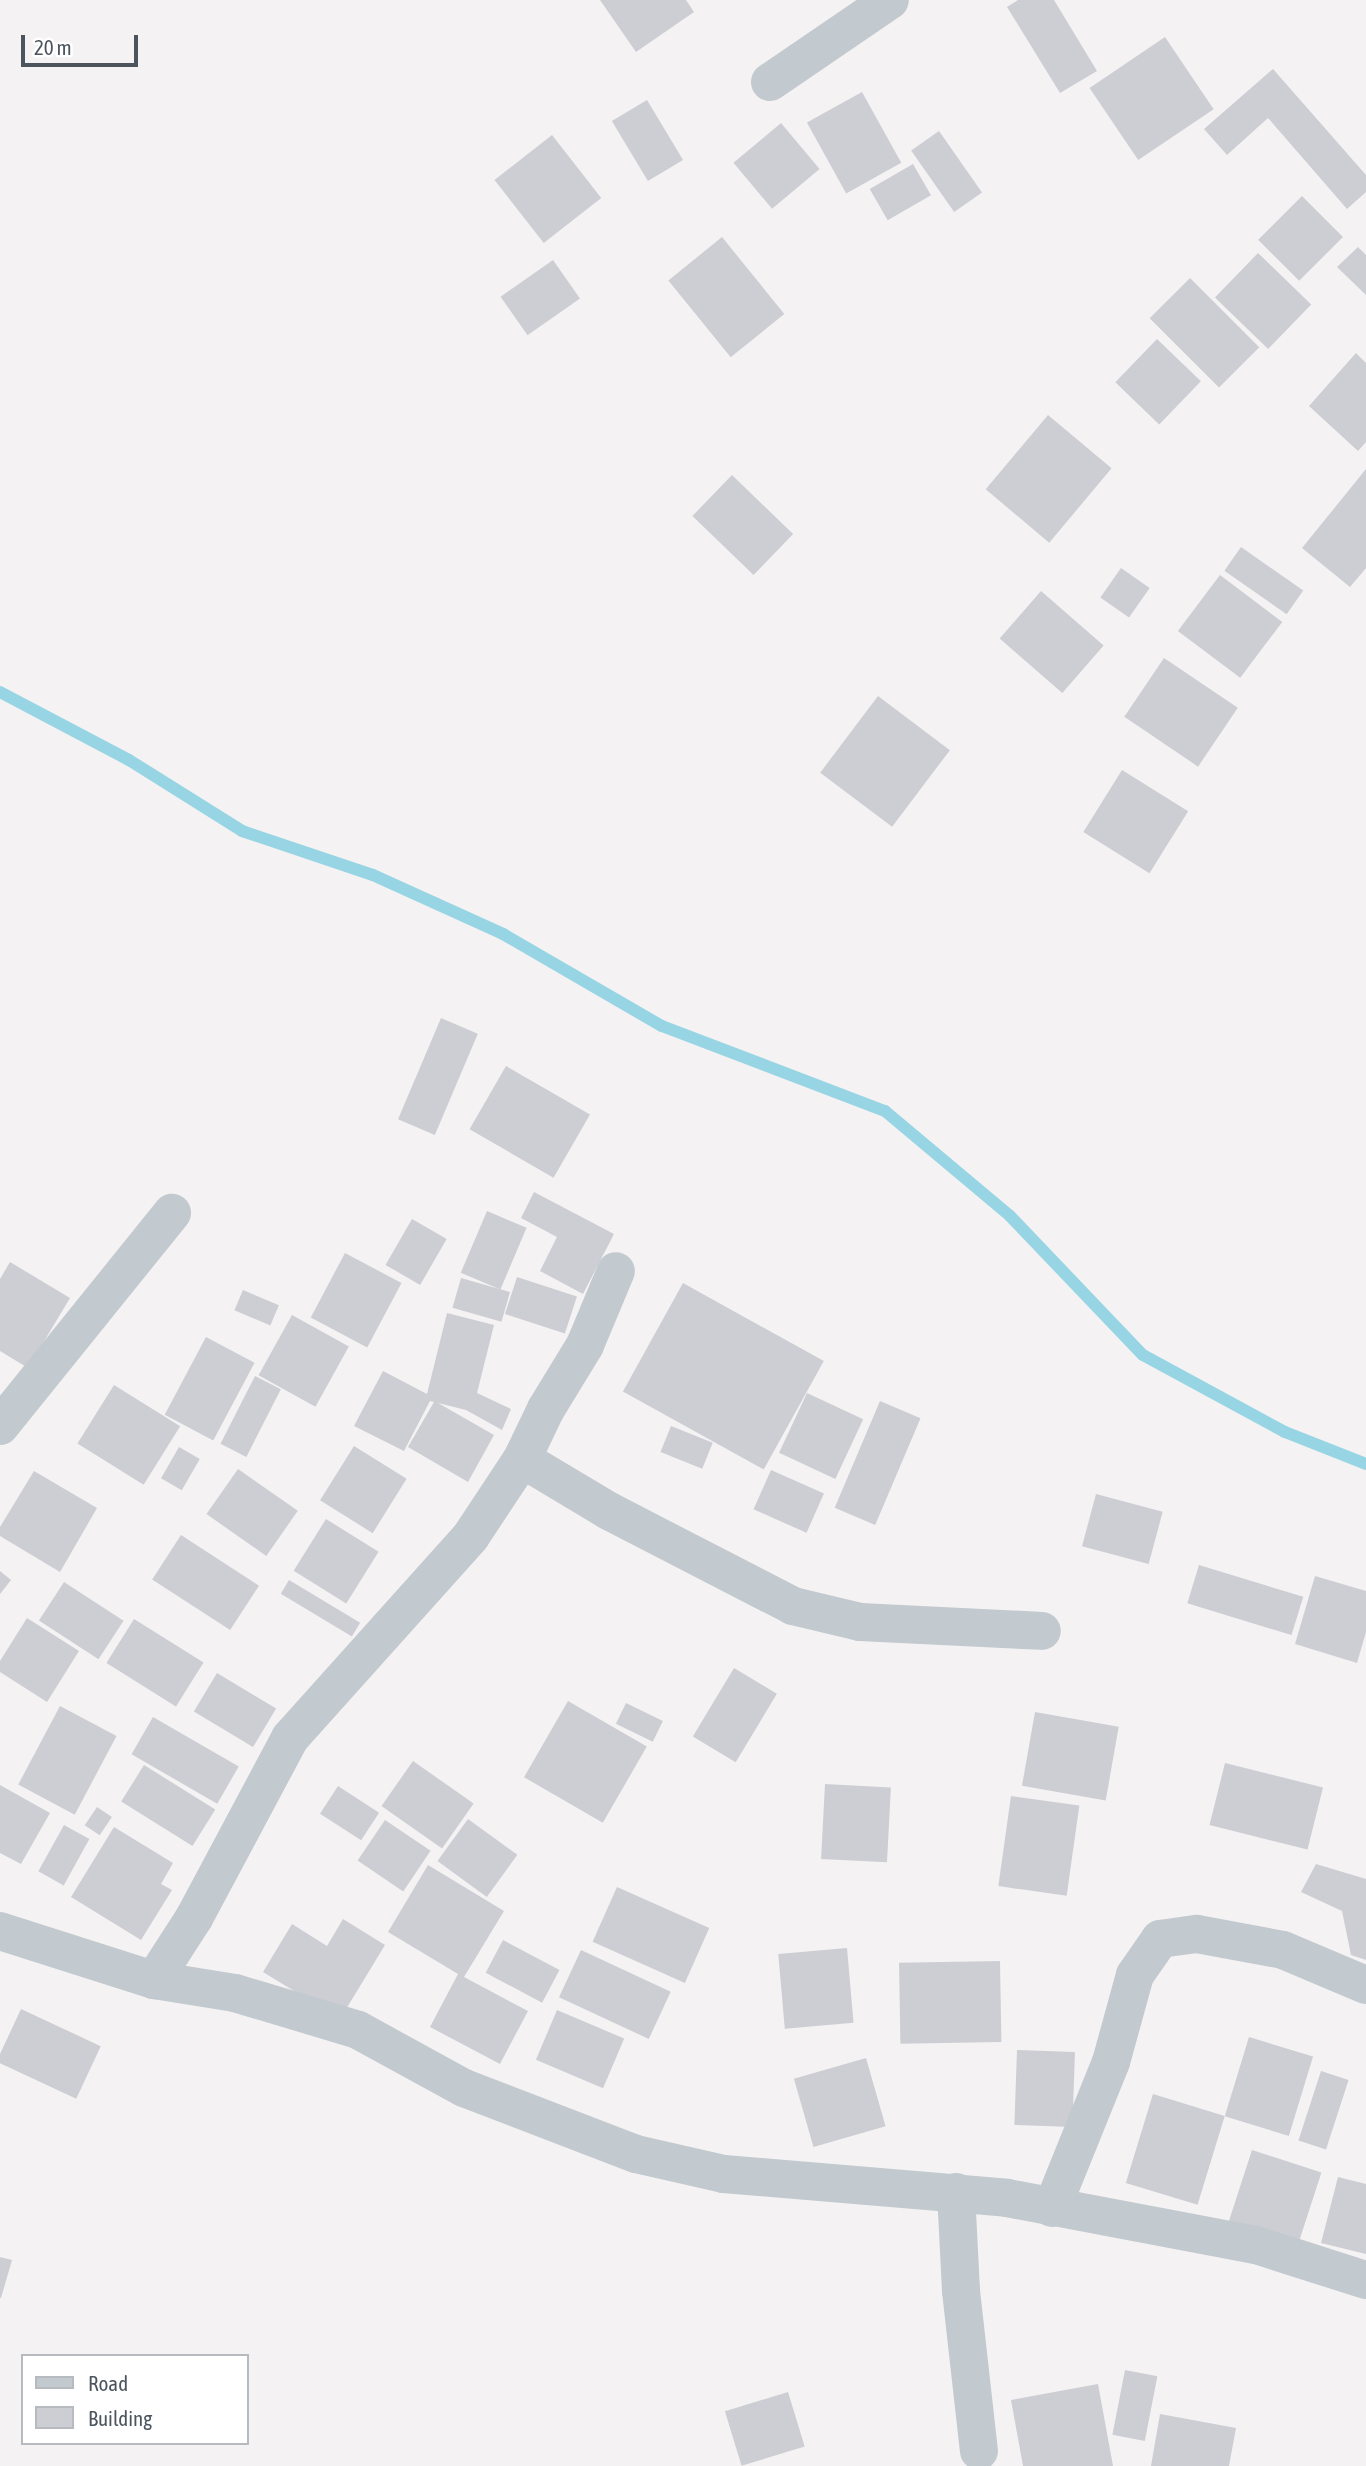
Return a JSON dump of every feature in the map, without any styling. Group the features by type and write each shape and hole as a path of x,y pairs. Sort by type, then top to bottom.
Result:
{"street":[{"path":"770,82 890,0"},
{"path":"0,1426 172,1213"},
{"path":"154,1980 194,1918 290,1738 471,1535 523,1459 546,1409 585,1345 616,1271"},
{"path":"523,1459 608,1511 793,1606 860,1622 1042,1631"},
{"path":"0,1931 154,1980 235,1993 358,2030 464,2088 636,2154 724,2174 810,2184 957,2192 1052,2208 1256,2245 1366,2280"},
{"path":"1052,2208 1111,2062 1135,1975 1160,1939 1197,1934 1283,1950 1366,1985"},
{"path":"957,2192 962,2304 979,2451"}],"building":[{"path":"600,0 686,0 694,12 636,52"},
{"path":"1018,0 1054,0 1097,71 1060,93 1007,7"},
{"path":"1165,37 1214,109 1138,160 1090,88"},
{"path":"1273,69 1366,175 1366,192 1347,209 1268,118 1227,155 1204,129"},
{"path":"862,92 901,163 846,193 807,123"},
{"path":"647,100 683,160 648,181 612,121"},
{"path":"781,123 820,169 772,209 734,163"},
{"path":"939,131 982,192 954,212 911,151"},
{"path":"552,135 601,198 544,243 494,180"},
{"path":"913,164 931,195 888,220 870,189"},
{"path":"1302,196 1343,237 1299,281 1258,240"},
{"path":"722,237 784,314 731,357 668,280"},
{"path":"1358,247 1366,255 1366,295 1337,267"},
{"path":"1258,253 1311,304 1268,349 1215,298"},
{"path":"553,260 580,299 528,335 501,297"},
{"path":"1190,278 1259,347 1219,388 1150,318"},
{"path":"1157,339 1201,381 1159,425 1115,382"},
{"path":"1356,353 1366,363 1366,442 1358,451 1309,406"},
{"path":"1048,415 1112,468 1049,543 986,489"},
{"path":"1366,469 1366,568 1350,587 1302,548"},
{"path":"732,475 793,534 754,575 692,516"},
{"path":"1241,547 1303,591 1287,614 1224,571"},
{"path":"1121,568 1150,588 1129,618 1100,597"},
{"path":"1220,575 1282,622 1240,678 1178,631"},
{"path":"1041,591 1104,645 1062,693 1000,639"},
{"path":"1164,658 1238,708 1198,767 1124,717"},
{"path":"878,696 950,750 892,827 820,773"},
{"path":"1122,770 1188,811 1149,873 1083,832"},
{"path":"441,1018 478,1034 435,1135 398,1119"},
{"path":"506,1066 590,1114 554,1178 469,1129"},
{"path":"534,1192 614,1234 583,1294 540,1271 557,1237 521,1218"},
{"path":"487,1211 527,1228 500,1289 461,1273"},
{"path":"412,1219 447,1239 420,1285 386,1265"},
{"path":"345,1253 402,1283 367,1348 311,1317"},
{"path":"10,1262 70,1298 28,1368 0,1351 0,1279"},
{"path":"517,1277 577,1296 565,1334 505,1314"},
{"path":"461,1278 510,1292 501,1322 452,1308"},
{"path":"683,1283 824,1361 764,1470 623,1391"},
{"path":"243,1290 279,1305 270,1325 234,1310"},
{"path":"447,1313 494,1325 477,1393 511,1409 502,1430 466,1410 438,1403 494,1435 468,1482 408,1447 434,1402 430,1401 404,1451 354,1426 383,1371 427,1394"},
{"path":"292,1315 349,1347 315,1407 259,1375"},
{"path":"206,1337 255,1363 213,1441 165,1415"},
{"path":"255,1376 281,1389 246,1457 220,1444"},
{"path":"114,1385 180,1426 144,1485 77,1444"},
{"path":"807,1393 863,1419 835,1479 779,1453"},
{"path":"880,1401 921,1418 875,1525 835,1508"},
{"path":"671,1426 713,1443 702,1469 661,1452"},
{"path":"354,1446 407,1479 373,1533 320,1500"},
{"path":"179,1447 200,1459 182,1490 161,1478"},
{"path":"238,1469 298,1511 266,1556 206,1514"},
{"path":"771,1470 824,1494 806,1533 754,1509"},
{"path":"34,1471 97,1508 60,1572 0,1536 0,1527"},
{"path":"1096,1494 1163,1512 1149,1564 1082,1546"},
{"path":"326,1519 379,1552 346,1604 294,1571"},
{"path":"181,1535 259,1586 230,1630 152,1579"},
{"path":"1199,1565 1303,1597 1292,1635 1187,1603"},
{"path":"0,1571 11,1580 0,1594"},
{"path":"1315,1576 1366,1591 1366,1632 1357,1663 1295,1644"},
{"path":"289,1580 360,1623 352,1636 281,1594"},
{"path":"64,1582 124,1621 98,1659 39,1621"},
{"path":"27,1618 79,1651 47,1702 0,1672 0,1661"},
{"path":"134,1619 204,1662 176,1707 106,1663"},
{"path":"734,1668 777,1694 736,1762 693,1737"},
{"path":"217,1673 276,1709 253,1747 194,1712"},
{"path":"568,1701 647,1746 603,1823 524,1777"},
{"path":"626,1703 663,1721 653,1742 616,1724"},
{"path":"60,1706 117,1736 75,1815 18,1785"},
{"path":"1035,1712 1119,1727 1106,1801 1022,1786"},
{"path":"153,1717 239,1766 217,1804 132,1754"},
{"path":"413,1761 474,1803 442,1848 381,1806"},
{"path":"1225,1763 1323,1787 1308,1850 1210,1825"},
{"path":"144,1765 215,1810 192,1846 121,1801"},
{"path":"825,1784 891,1787 887,1862 821,1859"},
{"path":"0,1785 50,1813 21,1864 0,1853"},
{"path":"338,1786 379,1813 361,1840 320,1814"},
{"path":"1011,1796 1079,1806 1067,1896 998,1886"},
{"path":"97,1807 112,1817 100,1835 85,1825"},
{"path":"468,1819 517,1855 487,1897 437,1861"},
{"path":"385,1820 431,1851 403,1891 358,1861"},
{"path":"64,1825 89,1839 64,1885 38,1871"},
{"path":"114,1827 173,1863 161,1884 172,1890 141,1940 71,1897"},
{"path":"1316,1864 1366,1879 1366,1960 1351,1955 1342,1911 1301,1892"},
{"path":"428,1865 504,1911 464,1977 528,2011 500,2064 430,2027 458,1974 388,1932"},
{"path":"617,1887 709,1928 685,1983 593,1942"},
{"path":"343,1919 385,1945 340,2019 263,1972 292,1924 327,1946"},
{"path":"503,1940 560,1970 542,2003 486,1973"},
{"path":"847,1948 854,2023 785,2029 778,1954"},
{"path":"581,1950 671,1992 649,2039 559,1997"},
{"path":"1000,1961 1001,2042 900,2044 899,1963"},
{"path":"21,2009 101,2046 76,2099 0,2063 0,2054"},
{"path":"557,2010 624,2039 603,2088 536,2060"},
{"path":"1249,2037 1313,2057 1289,2136 1225,2116"},
{"path":"1017,2050 1075,2052 1072,2127 1014,2125"},
{"path":"866,2058 886,2126 813,2147 794,2079"},
{"path":"1321,2071 1349,2080 1326,2149 1298,2140"},
{"path":"1153,2094 1225,2116 1198,2205 1126,2183"},
{"path":"1252,2150 1321,2173 1298,2246 1228,2223"},
{"path":"1338,2177 1366,2184 1366,2254 1321,2243"},
{"path":"0,2257 12,2260 1,2298 0,2298"},
{"path":"1125,2370 1157,2376 1145,2441 1112,2435"},
{"path":"1098,2384 1113,2466 1023,2466 1011,2400"},
{"path":"788,2392 805,2447 742,2466 725,2411"},
{"path":"1160,2414 1236,2428 1229,2466 1151,2466"}],"waterway":[{"path":"0,692 129,760 242,831 373,875 503,934 662,1026 885,1111 1010,1216 1143,1355 1285,1432 1366,1464"}]}
